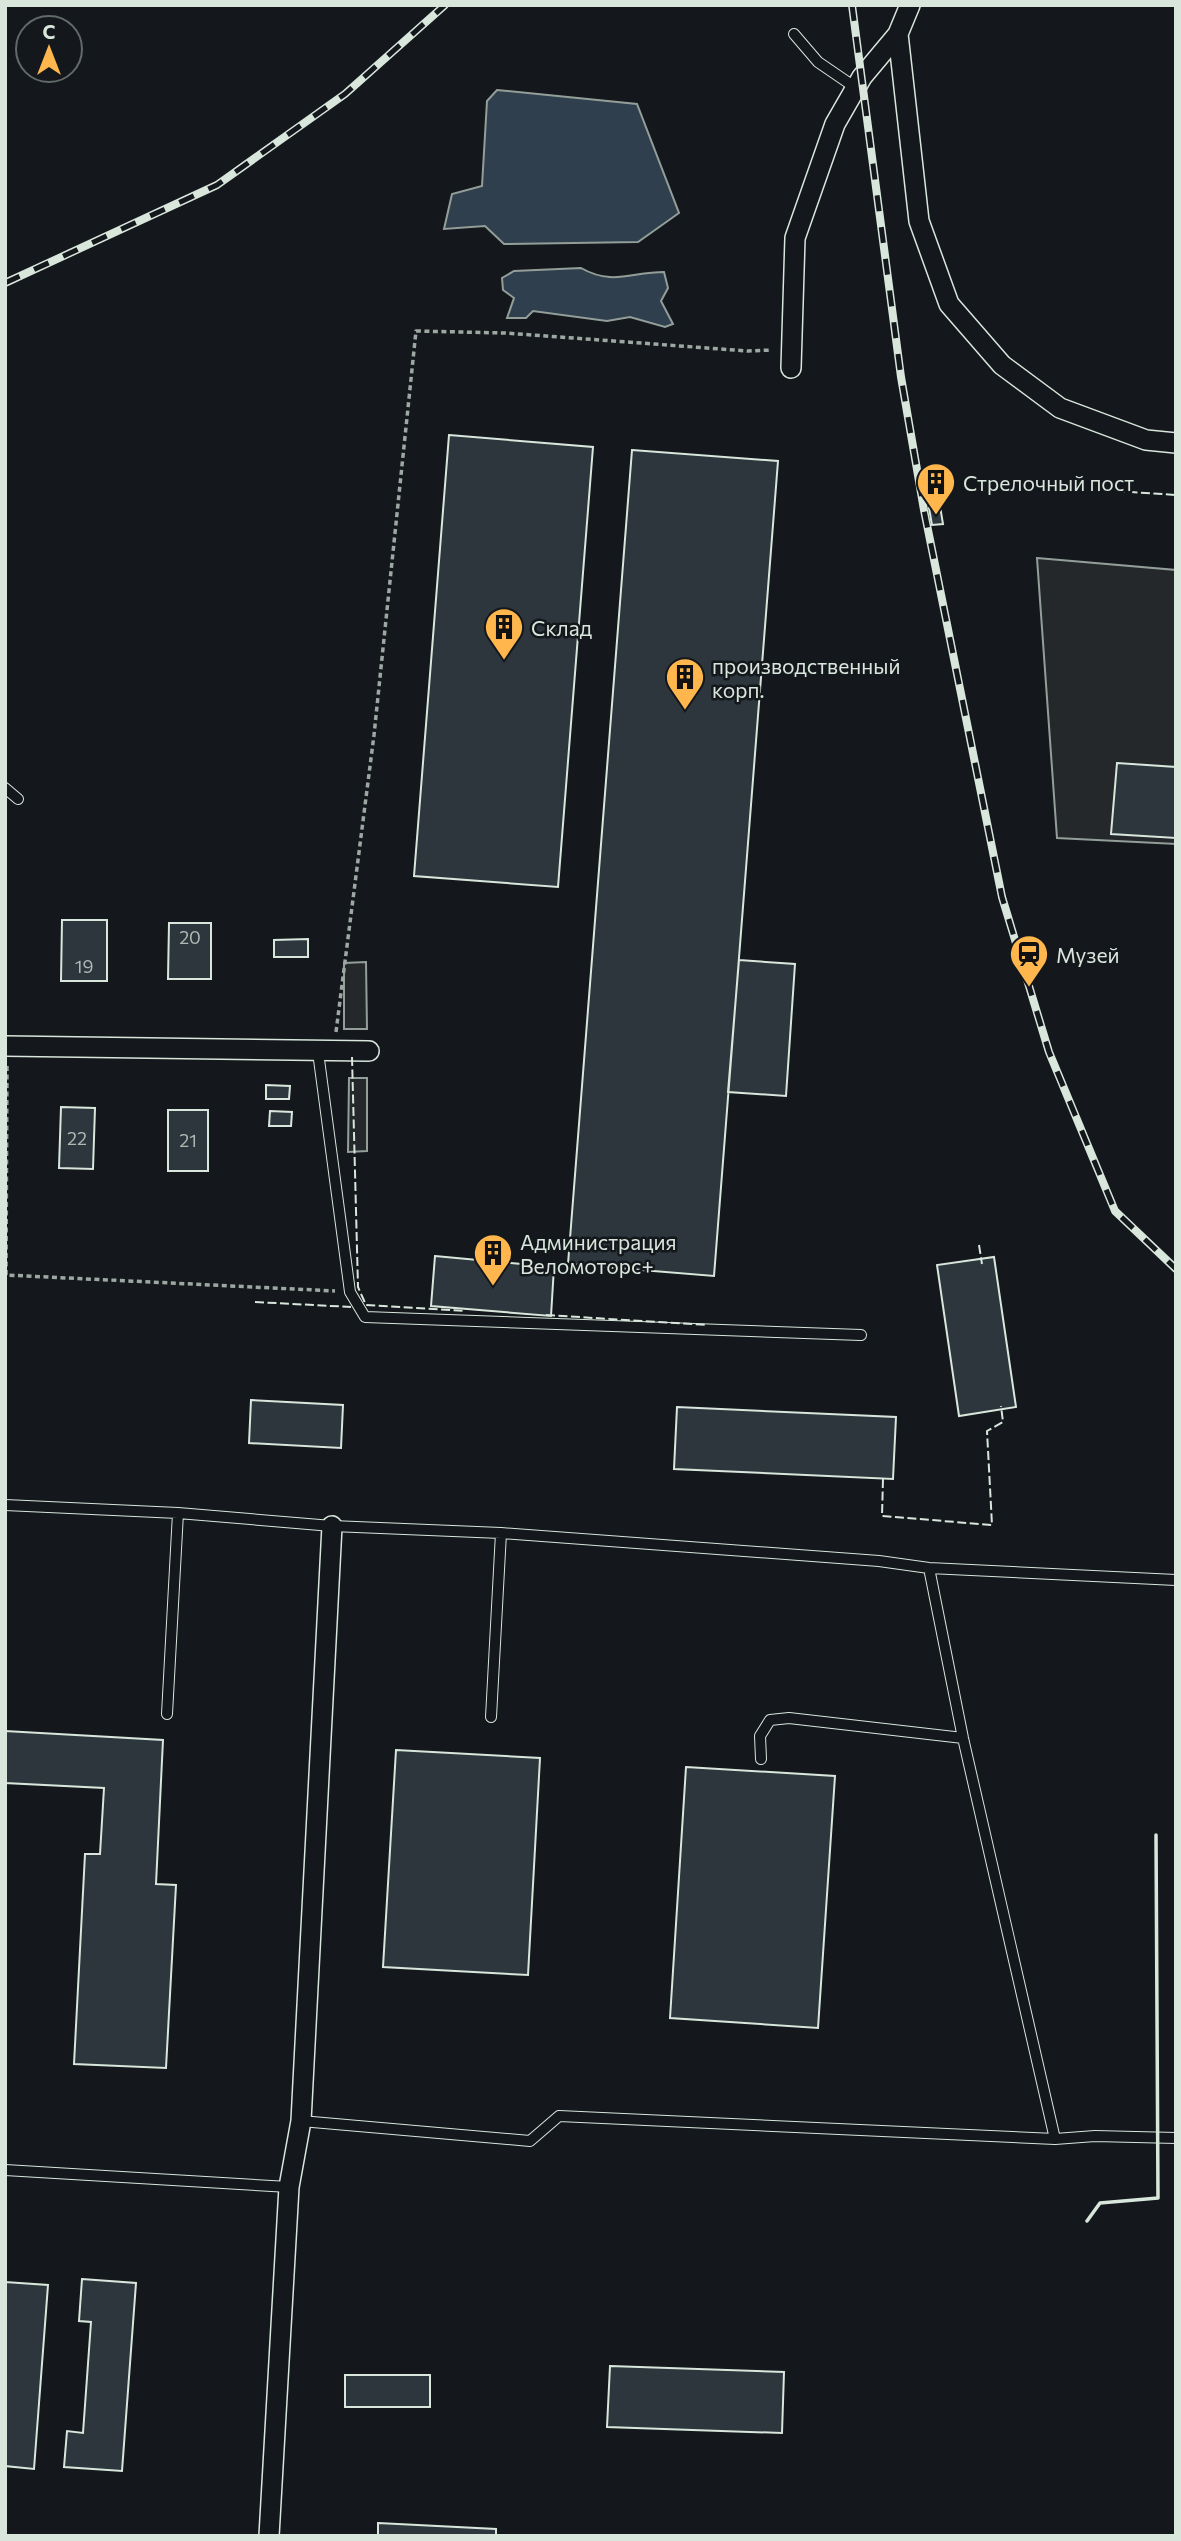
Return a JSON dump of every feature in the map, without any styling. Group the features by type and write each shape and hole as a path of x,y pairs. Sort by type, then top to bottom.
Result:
{"street":[{"path":"791,359 796,238 835,124 862,77 898,34 910,5"},
{"path":"898,34 919,221 949,304 1002,365 1060,408 1146,440 1176,443"},
{"path":"6,1046 369,1051"},
{"path":"270,2536 289,2187 301,2121 332,1526"}],"lane":[{"path":"794,34 818,62 856,88"},
{"path":"5,788 18,799"},
{"path":"326,1052 350,1292 365,1317 861,1335"},
{"path":"5,1505 178,1513 332,1526 501,1533 879,1561 929,1568 1176,1580"},
{"path":"167,1714 178,1513"},
{"path":"491,1717 501,1533"},
{"path":"929,1568 963,1738 1055,2138"},
{"path":"761,1759 760,1736 770,1720 789,1718 963,1738"},
{"path":"301,2121 530,2141 559,2116 1055,2138 1176,2138"},
{"path":"5,2170 289,2187"}],"path":[{"path":"326,1052 374,735 416,331 505,333 748,351 791,359"},
{"path":"6,1046 6,1275 350,1292"}],"shaded area":[{"path":"1037,558 1176,570 1176,844 1057,838"},
{"path":"366,962 367,1029 344,1029 344,963"},
{"path":"349,1078 367,1078 367,1151 348,1152"}],"water":[{"path":"497,90 637,104 679,213 638,242 504,244 485,226 444,229 452,194 482,186 487,101"},
{"path":"581,268 613,277 664,272 668,288 661,301 673,324 665,327 630,317 607,321 533,311 526,318 507,318 514,298 503,290 502,278 514,271"}],"building":[{"name":"Склад","path":"449,435 593,447 558,887 414,876"},
{"name":"производственный корп.","path":"632,450 778,461 714,1276 568,1264"},
{"name":"Стрелочный пост","path":"940,506 943,524 932,525 929,508"},
{"path":"1117,763 1176,767 1176,838 1111,834"},
{"path":"62,920 107,920 107,981 61,981"},
{"path":"169,923 211,923 211,979 168,979"},
{"path":"308,939 308,957 274,957 274,940"},
{"path":"739,960 795,964 786,1096 728,1092"},
{"path":"266,1085 290,1086 289,1099 266,1099"},
{"path":"61,1107 95,1108 93,1169 59,1168"},
{"path":"168,1110 208,1110 208,1171 168,1171"},
{"path":"270,1111 292,1112 291,1126 269,1126"},
{"name":"Администрация Веломоторс+","path":"435,1256 554,1267 551,1316 431,1306"},
{"path":"994,1257 1016,1407 959,1416 937,1265"},
{"path":"251,1400 343,1405 341,1448 249,1443"},
{"path":"677,1407 896,1417 893,1479 674,1469"},
{"path":"5,1731 163,1740 156,1884 176,1885 166,2068 74,2064 85,1854 100,1854 104,1788 5,1783"},
{"path":"396,1750 540,1758 528,1975 383,1967"},
{"path":"686,1767 835,1776 818,2028 670,2018"},
{"path":"82,2279 136,2283 122,2471 64,2467 67,2431 83,2433 91,2322 79,2321"},
{"path":"5,2282 48,2285 34,2469 5,2466"},
{"path":"610,2366 784,2372 782,2433 607,2427"},
{"path":"345,2375 430,2375 430,2407 345,2407"},
{"path":"378,2523 496,2529 496,2536 378,2536"}],"railway":[{"path":"5,283 217,185 345,94 445,5"},
{"path":"852,5 901,377 924,510 1002,897 1049,1052 1115,1211 1176,1269"}],"fence":[{"path":"1116,491 1176,495"},
{"path":"352,1057 358,1287 366,1305 466,1311"},
{"path":"979,1245 982,1264"},
{"path":"255,1302 351,1307"},
{"path":"546,1315 707,1325"},
{"path":"883,1479 882,1516 992,1525 987,1431 1003,1422 1001,1406"}],"wall":[{"path":"1087,2221 1100,2203 1158,2198 1156,1835"}],"place":[{"name":"Стрелочный пост","path":"936,516"},
{"name":"Склад","path":"504,661"},
{"name":"производственный корп.","path":"685,711"},
{"name":"Музей","path":"1029,988"},
{"name":"Администрация Веломоторс+","path":"493,1287"}]}
